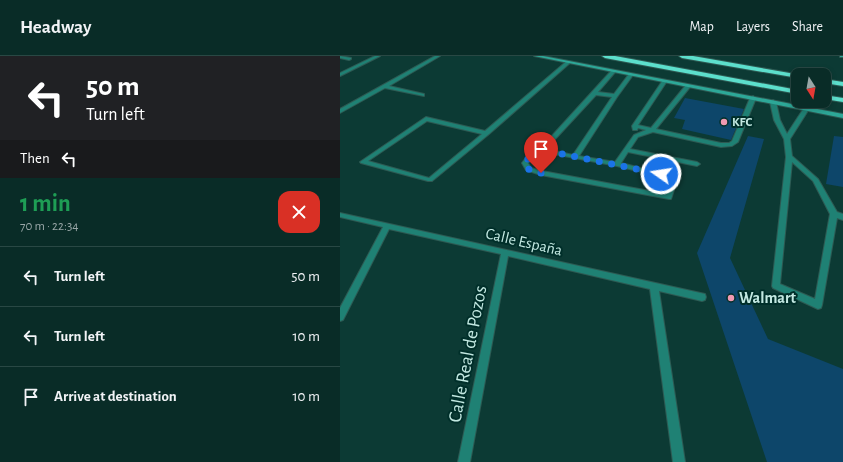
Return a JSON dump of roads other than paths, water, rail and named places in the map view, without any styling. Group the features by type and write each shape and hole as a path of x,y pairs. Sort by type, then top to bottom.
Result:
{"highway":[{"path":"605,56 791,91"},
{"path":"682,56 791,75"},
{"path":"831,82 843,84"},
{"path":"831,97 843,100"}],"main road":[{"path":"536,56 843,116"}],"street":[{"path":"340,75 378,56"},
{"path":"340,111 438,56"},
{"path":"340,57 349,59"},
{"path":"487,133 426,119 363,162 430,180 487,133 569,62"},
{"path":"542,150 617,164 676,178 669,197 528,169 525,163 531,155 542,150 614,71"},
{"path":"575,157 631,74"},
{"path":"636,136 635,126 665,81"},
{"path":"384,86 422,95"},
{"path":"617,164 636,136 652,130 688,86"},
{"path":"595,93 615,96"},
{"path":"635,126 721,145 730,144 735,142 753,98"},
{"path":"773,102 777,120 787,138 789,157 776,286 818,305 834,214 816,180 789,157"},
{"path":"787,138 806,109"},
{"path":"627,150 697,164"},
{"path":"834,214 843,217"},
{"name":"Calle España","path":"340,215 702,297"},
{"path":"340,318 387,226"},
{"name":"Calle Real de Pozos","path":"464,462 505,252"},
{"path":"654,286 679,462"}],"place":[{"name":"KFC","path":"724,122"},
{"name":"Walmart","path":"731,298"}]}
